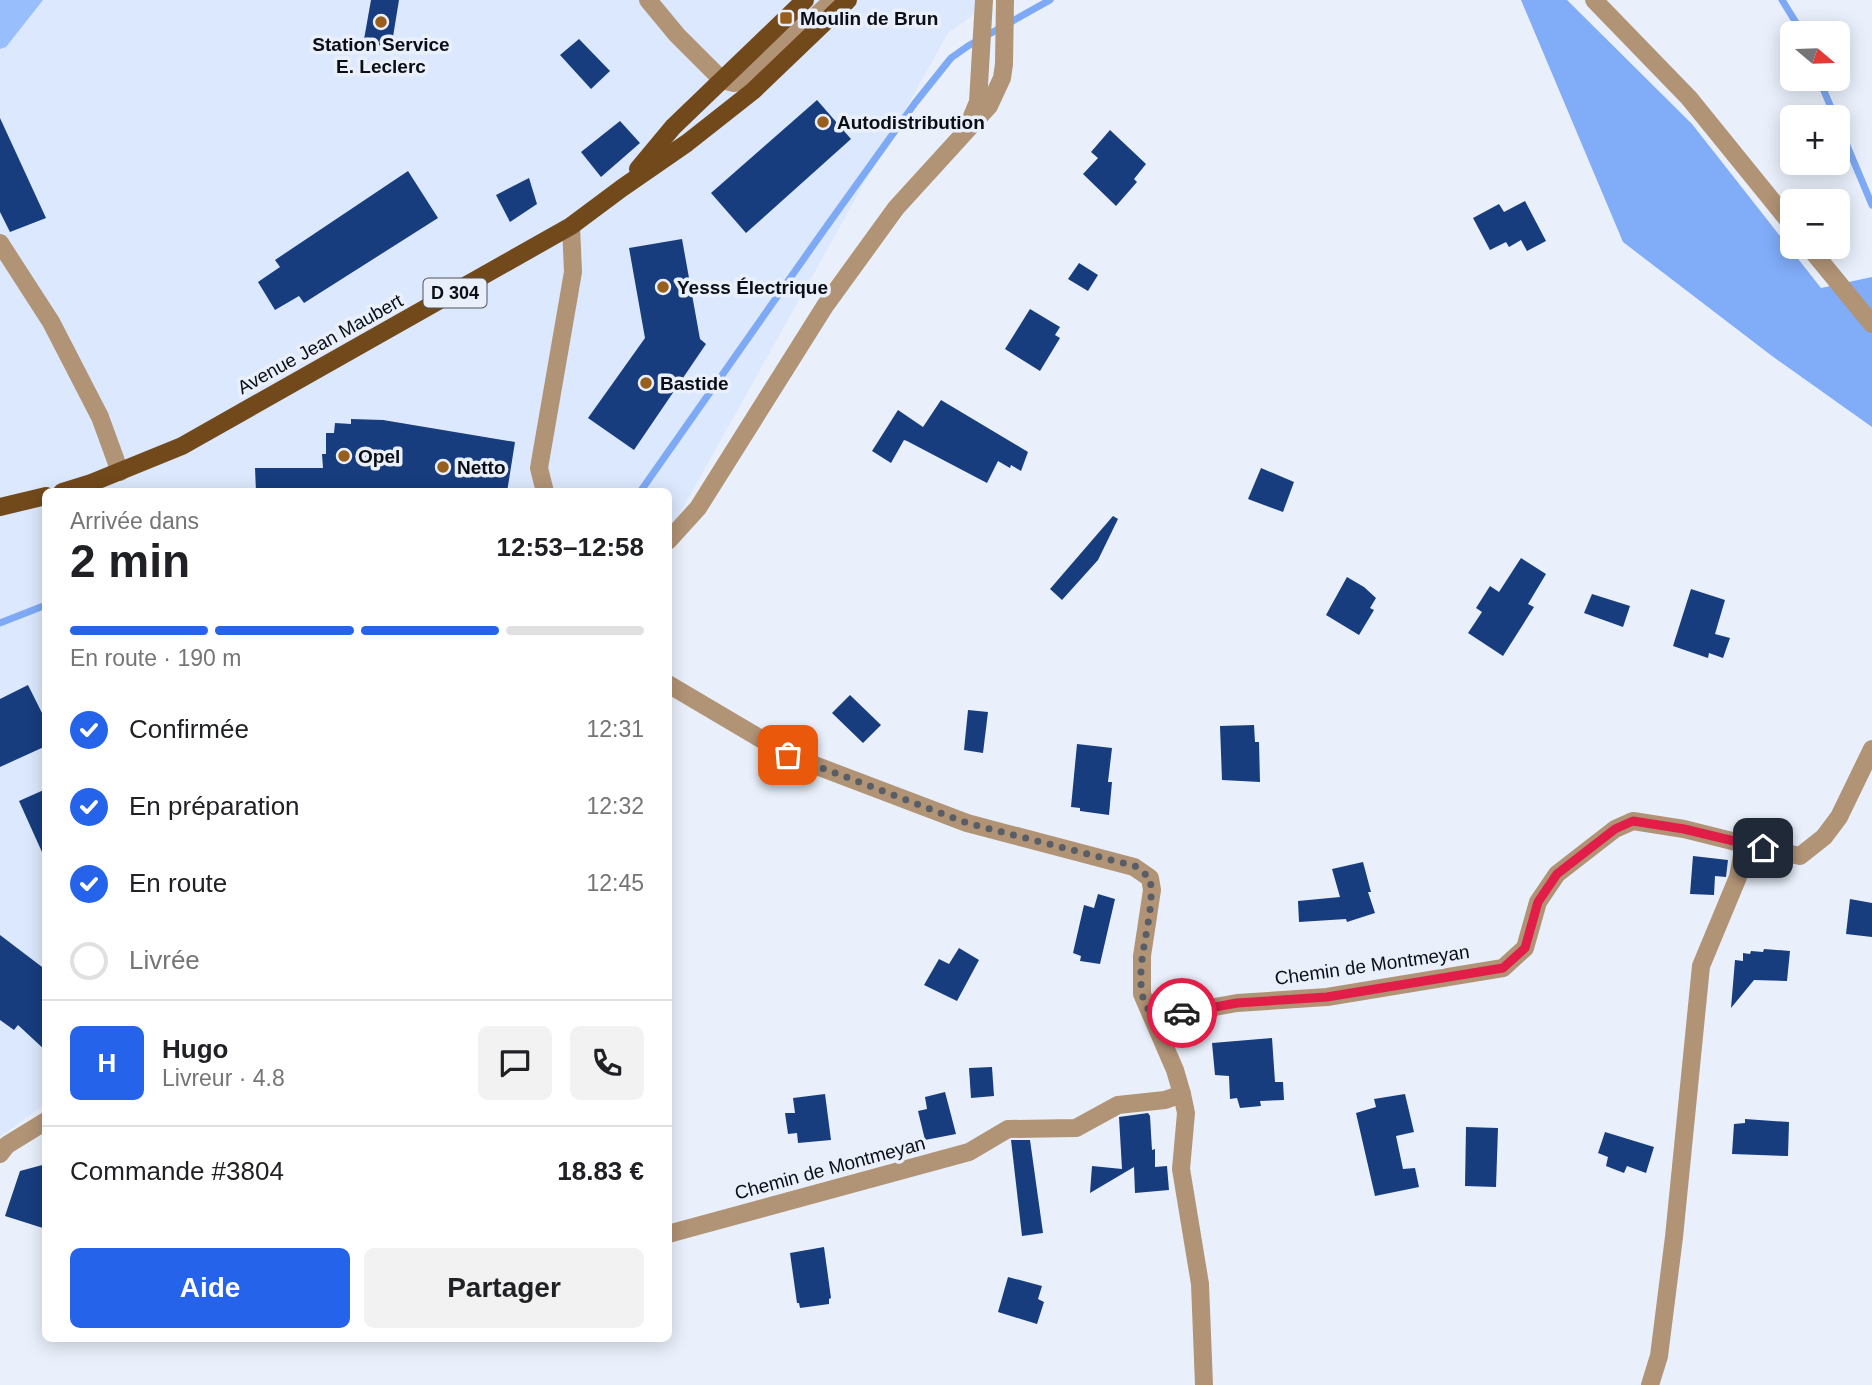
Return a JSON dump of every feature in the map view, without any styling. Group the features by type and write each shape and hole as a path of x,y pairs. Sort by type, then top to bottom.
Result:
{"main road":[{"name":"Avenue Jean Maubert","path":"622,188 673,127 805,0"},
{"name":"Avenue Jean Maubert","path":"74,488 182,446 571,226 687,143 753,91 847,1"},
{"path":"0,507 42,497"}],"street":[{"path":"648,0 677,35 722,80 734,83 744,81 831,2 847,1"},
{"path":"672,537 698,508 833,295 896,208 989,106 1002,78 1005,0"},
{"path":"1594,0 1689,98 1780,210"},
{"path":"966,131 978,103 983,6"},
{"path":"544,488 539,468 573,272 571,226"},
{"path":"0,243 51,322 100,417 120,472"},
{"path":"1819,259 1872,324"},
{"path":"672,686 788,755 967,823 1135,866 1150,878 1152,890 1142,956 1142,994 1175,1070 1186,1113 1181,1169 1200,1284 1204,1385"},
{"name":"Chemin de Montmeyan","path":"1153,1018 1237,1003 1327,997 1503,968 1525,948 1538,902 1557,874 1615,829 1633,821 1684,829 1800,856 1824,837 1839,817 1872,749"},
{"path":"1650,1385 1659,1356 1663,1329 1701,966 1738,877 1744,845"},
{"name":"Chemin de Montmeyan","path":"672,1233 969,1152 1008,1129 1076,1128 1118,1105 1165,1100 1182,1094"},
{"path":"0,1154 7,1144 42,1123"}],"shaded area":[{"path":"0,0 994,0 948,33 672,528 672,488 42,488 42,1106 0,1137"},
{"path":"0,0 43,0 6,47 0,49"},
{"path":"1521,0 1567,0 1692,124 1780,236 1780,259 1798,259 1821,288 1872,277 1872,427 1772,356 1623,242"}],"building":[{"name":"Station Service E. Leclerc","path":"371,0 399,0 391,49 363,45"},
{"path":"579,39 610,71 591,89 560,55"},
{"path":"817,100 851,139 746,233 711,193"},
{"path":"0,118 46,218 10,232 0,212"},
{"path":"620,121 640,143 601,177 581,152"},
{"path":"1110,130 1146,164 1134,179 1137,182 1116,206 1083,174 1098,158 1091,152"},
{"path":"408,171 438,218 304,303 299,296 275,310 258,282 280,267 275,260"},
{"path":"529,178 537,204 510,222 496,195"},
{"path":"1525,201 1546,241 1527,251 1521,240 1509,247 1506,242 1490,250 1473,218 1499,204 1504,212"},
{"path":"682,239 700,339 706,344 634,450 588,418 645,338 629,248"},
{"path":"1079,263 1098,275 1088,291 1068,279"},
{"path":"1030,309 1060,327 1055,335 1060,338 1040,371 1005,349"},
{"path":"941,400 1028,452 1021,471 998,461 987,483 904,440 891,463 872,451 898,410 923,427"},
{"name":"Netto","path":"351,419 383,420 515,442 508,488 256,488 255,468 323,468 322,454 326,454 326,433 334,433 335,423 351,424"},
{"path":"1261,468 1294,482 1283,512 1248,499"},
{"path":"1113,516 1118,519 1098,560 1062,600 1050,589"},
{"path":"1521,558 1546,574 1528,604 1534,607 1503,656 1468,633 1482,612 1476,608 1490,586 1499,592"},
{"path":"1347,577 1376,598 1370,608 1374,610 1359,635 1326,615"},
{"path":"1691,589 1725,600 1715,634 1730,638 1723,658 1709,653 1708,658 1673,646"},
{"path":"1592,594 1630,606 1623,627 1584,613"},
{"path":"28,685 42,713 42,748 0,767 0,699"},
{"path":"850,695 881,725 863,743 832,713"},
{"path":"968,710 988,712 983,753 964,750"},
{"path":"1254,725 1255,742 1259,742 1260,782 1222,780 1220,726"},
{"path":"1077,744 1112,748 1108,782 1112,782 1109,815 1071,807"},
{"path":"42,791 42,852 19,801"},
{"path":"1693,856 1728,860 1726,877 1715,876 1714,895 1690,894"},
{"path":"1363,862 1375,913 1347,922 1346,919 1299,922 1298,901 1340,897 1332,869"},
{"path":"1098,894 1115,899 1100,964 1080,961 1081,956 1073,953 1084,905 1094,908"},
{"path":"1850,899 1872,903 1872,937 1846,934"},
{"path":"0,935 42,967 42,1047 18,1025 14,1030 0,1020"},
{"path":"959,948 979,960 957,1001 924,985 939,959 949,964"},
{"path":"1764,949 1790,951 1787,981 1754,980 1731,1008 1735,960 1743,961 1743,953 1763,952"},
{"path":"1272,1038 1275,1082 1283,1082 1284,1100 1260,1101 1261,1106 1240,1108 1237,1098 1230,1099 1229,1076 1215,1075 1212,1043"},
{"path":"992,1067 994,1096 971,1098 969,1068"},
{"path":"945,1092 956,1134 925,1140 918,1111 927,1109 925,1097"},
{"path":"825,1094 831,1140 798,1143 797,1133 788,1134 785,1113 795,1113 793,1098"},
{"path":"1405,1094 1414,1132 1396,1136 1403,1169 1415,1168 1419,1187 1375,1196 1356,1113 1376,1107 1374,1099"},
{"path":"1148,1113 1152,1150 1155,1149 1155,1167 1167,1166 1169,1190 1135,1193 1134,1167 1090,1193 1092,1166 1122,1169 1119,1117"},
{"path":"1745,1119 1789,1122 1788,1156 1732,1154 1734,1124 1745,1123"},
{"path":"1466,1127 1498,1128 1496,1187 1465,1186"},
{"path":"1605,1132 1654,1147 1646,1173 1627,1166 1624,1173 1606,1166 1608,1157 1598,1153"},
{"path":"1011,1140 1030,1140 1043,1233 1022,1236"},
{"path":"42,1165 42,1228 5,1216 20,1171"},
{"path":"824,1247 831,1298 829,1304 800,1308 790,1253"},
{"path":"1008,1277 1042,1286 1038,1299 1044,1302 1037,1324 998,1312"}],"waterway":[{"path":"643,488 915,103 951,58 1050,0"},
{"path":"1782,0 1795,21"},
{"path":"1824,91 1830,105"},
{"path":"1850,153 1872,205"},
{"path":"0,623 42,607"}],"way so far":[{"path":"788,755 967,823 1135,866 1150,878 1152,890 1142,956 1142,994 1153,1018 1182,1013"}],"place":[{"name":"Moulin de Brun","path":"786,18"},
{"name":"Station Service E. Leclerc","path":"381,22"},
{"name":"Autodistribution","path":"823,122"},
{"name":"Yesss Électrique","path":"663,287"},
{"name":"Bastide","path":"646,383"},
{"name":"Opel","path":"344,456"},
{"name":"Netto","path":"443,467"}],"route":[{"path":"1182,1013 1237,1003 1327,997 1503,968 1525,948 1538,902 1557,874 1615,829 1633,821 1684,829 1763,848"}]}
